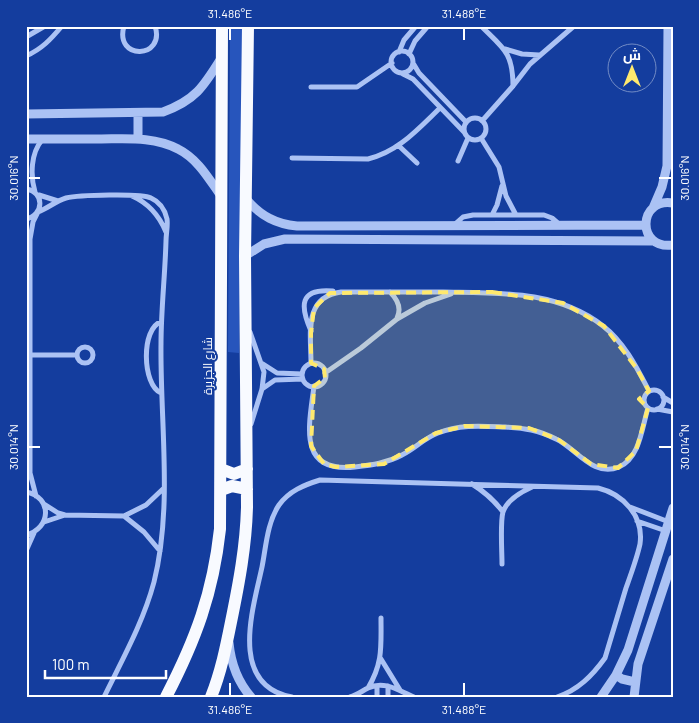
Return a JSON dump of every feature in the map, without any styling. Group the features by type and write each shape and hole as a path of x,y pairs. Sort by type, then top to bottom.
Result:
{"main road":[{"name":"شارع الجزيرة","path":"166,697 196,633 212,582 220,528 222,26"},
{"path":"211,697 221,670 243,564 246,540 245,256 248,26"},
{"path":"221,469 234,474 247,469"},
{"path":"221,490 232,486 247,489"}],"street":[{"path":"26,37 45,26"},
{"path":"26,56 46,44 62,26"},
{"path":"124,26 123,40 132,50 139,52 146,51 156,41 155,26"},
{"path":"416,26 404,40 399,52 393,56 392,64 395,70 413,79 468,138 475,140 481,138 486,127 482,121 474,118 466,122 464,132"},
{"path":"409,54 415,41 428,26"},
{"path":"481,26 505,50 512,67 513,86"},
{"path":"482,121 530,64 574,26"},
{"path":"653,241 648,234 647,216 653,208 665,177 667,166 668,26"},
{"path":"505,50 539,55"},
{"path":"399,52 409,54 419,73 466,122"},
{"path":"26,114 138,114 162,112 180,106 195,96 207,82 222,57"},
{"path":"401,73 408,71 413,63"},
{"path":"311,87 357,87 392,64"},
{"path":"292,158 368,159 384,154 399,146 440,108"},
{"path":"138,114 138,139"},
{"path":"458,161 468,138"},
{"path":"481,138 498,167 506,196 516,215"},
{"path":"26,139 138,139 162,142 178,149 193,159 205,172 221,196"},
{"path":"36,496 30,473 30,239 33,222 41,206 33,180 33,163 35,150 42,139"},
{"path":"399,146 417,163"},
{"path":"26,163 33,163"},
{"path":"665,177 673,186"},
{"path":"492,215 497,206 502,185"},
{"path":"26,189 58,201"},
{"path":"26,219 58,201 74,197 145,195 162,206 167,219 161,322 160,393 164,488 160,551 153,584 142,616 104,697"},
{"path":"131,196 150,208 160,219 166,232"},
{"path":"247,200 264,216 278,223 297,226 646,225"},
{"path":"653,208 664,203 673,203"},
{"path":"454,225 466,216 544,215 552,218 560,225"},
{"path":"630,225 632,234 630,241"},
{"path":"297,226 297,239"},
{"path":"245,256 264,244 297,239 653,241 672,246"},
{"path":"311,333 304,315 304,305 309,295 318,290 340,292 492,292 543,298 581,311 604,326 626,352 649,391"},
{"path":"311,363 311,333 314,308 321,299 330,293 340,292"},
{"path":"390,292 396,298 399,305 397,319"},
{"path":"325,374 320,365 311,363 305,367 303,376 307,384 314,386 322,382 325,374 397,319 426,303 456,292"},
{"path":"160,393 151,385 146,355 152,330 155,325 161,322"},
{"path":"245,324 253,339 264,372 262,389 246,442"},
{"path":"30,355 76,355"},
{"path":"262,364 277,372 303,376"},
{"path":"262,389 275,380 303,376"},
{"path":"314,386 311,412 311,446 316,457 324,464 336,467 384,464 404,454 436,433 465,426 529,428 559,440 590,464 605,469 618,468 629,461 636,451 648,408 644,399 649,391"},
{"path":"649,391 658,390 663,397 673,402"},
{"path":"657,409 663,404 663,397"},
{"path":"648,408 673,412"},
{"path":"292,697 273,690 255,672 250,660 248,647 252,613 272,520 279,505 290,493 304,485 320,480 598,488 616,494 630,507 638,521 640,543 605,658 582,685 557,697"},
{"path":"471,484 495,500 503,512"},
{"path":"502,564 503,512 511,500 522,491 534,486"},
{"path":"44,522 66,515 124,516 146,505 164,488"},
{"path":"26,492 36,496 50,509 66,515"},
{"path":"26,535 34,533 44,522 46,516 44,504"},
{"path":"630,507 669,522"},
{"path":"601,697 616,674 628,650 673,508"},
{"path":"124,516 144,532 160,551"},
{"path":"638,521 666,531"},
{"path":"26,551 34,533"},
{"path":"634,697 638,664 673,559"},
{"path":"368,688 378,669 381,658 381,618"},
{"path":"228,635 230,654 235,672 243,688 251,697"},
{"path":"381,658 393,681 401,690"},
{"path":"616,674 622,679 635,682"},
{"path":"377,686 377,697"},
{"path":"350,697 368,688 377,686 388,686 414,697"},
{"path":"388,686 388,697"}],"highlighted area":[{"path":"492,292 563,303 604,326 637,369 649,391 639,399 648,408 636,451 618,468 591,464 559,440 529,428 465,426 436,433 384,464 336,467 324,464 311,446 314,386 325,378 324,369 311,363 311,333 314,308 330,293"}],"shaded area":[{"path":"230,26 243,26 239,353 228,352"}]}
